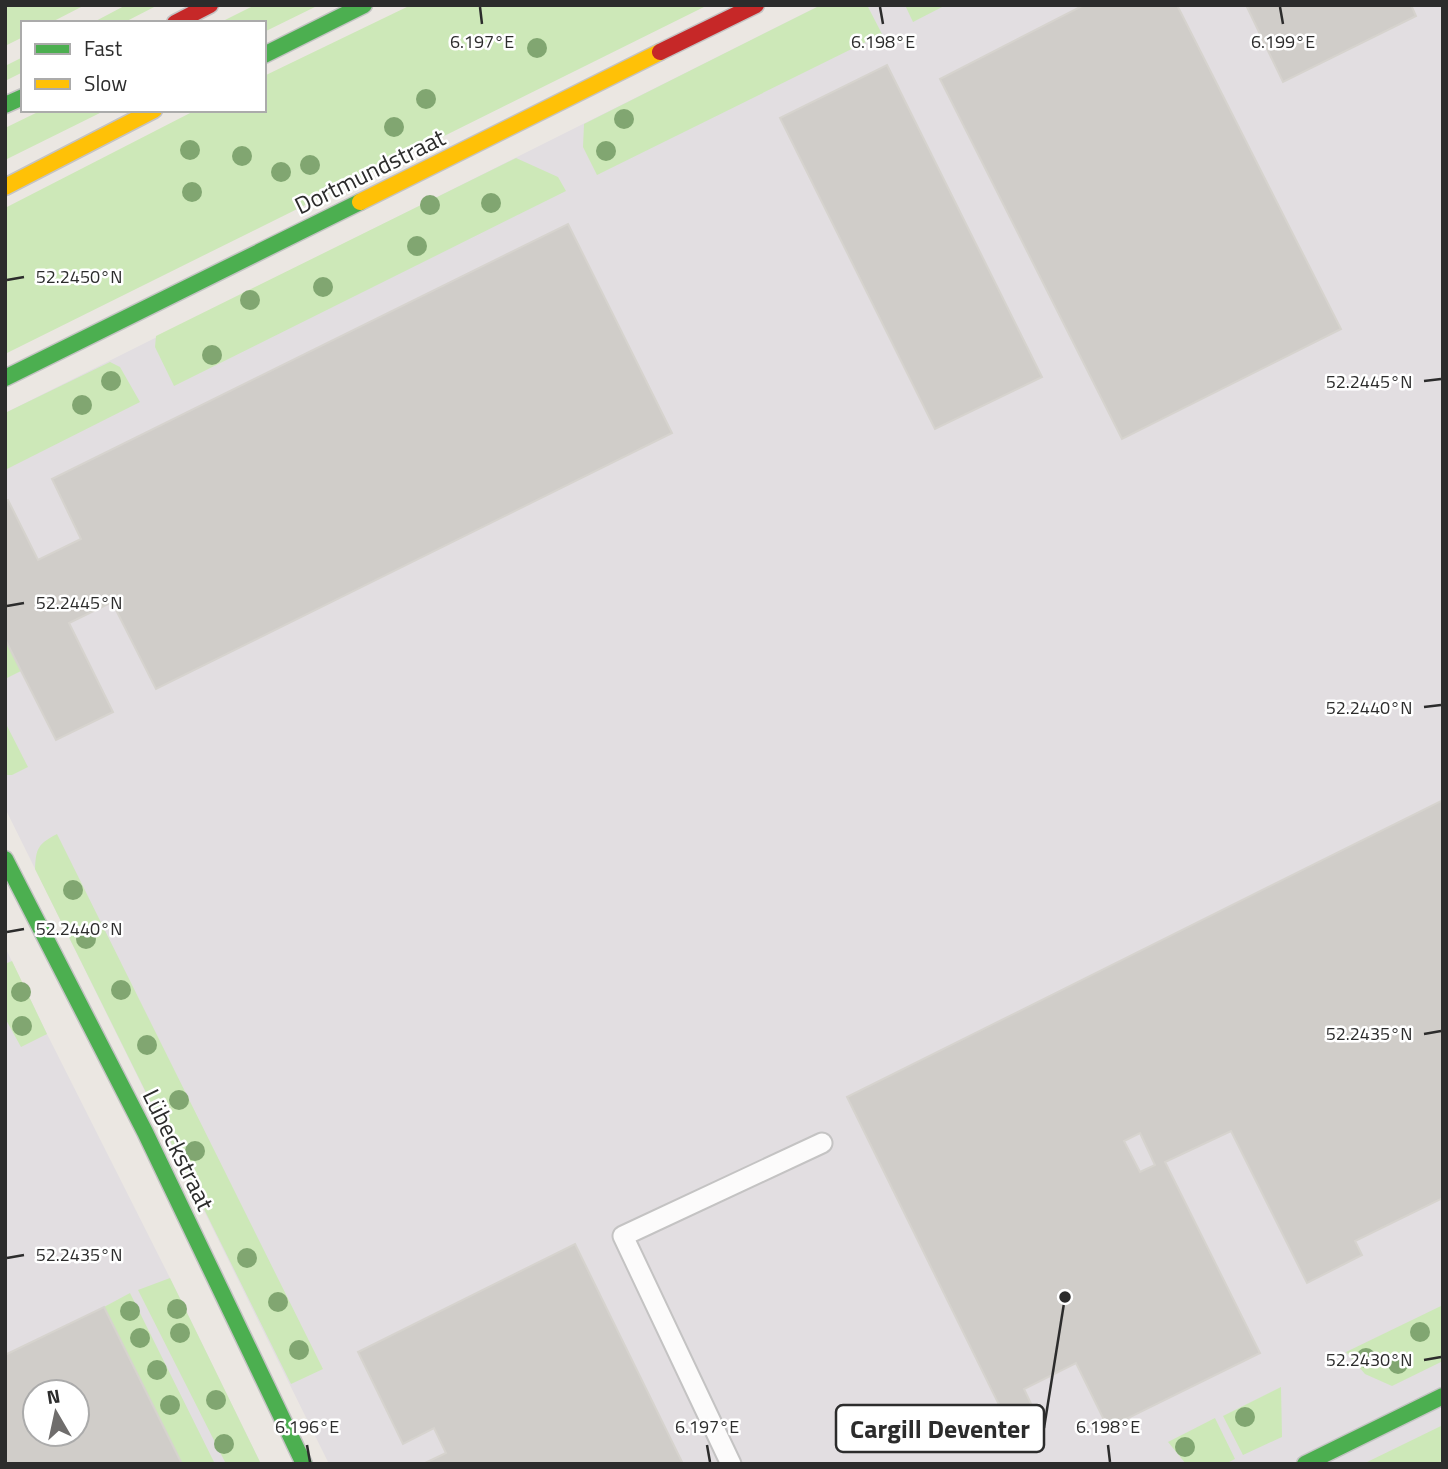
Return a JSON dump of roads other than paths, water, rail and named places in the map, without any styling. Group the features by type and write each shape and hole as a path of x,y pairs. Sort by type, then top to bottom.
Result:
{"street":[{"path":"179,21 210,5"},
{"path":"266,54 364,5"},
{"name":"Dortmundstraat","path":"5,378 756,5"},
{"path":"5,106 21,98"},
{"path":"5,185 150,112"},
{"name":"Lübeckstraat","path":"5,859 145,1132 304,1464"},
{"path":"1306,1464 1443,1396"}],"lane":[{"path":"731,1464 623,1236 822,1143"}],"place":[{"name":"Cargill Deventer","path":"1065,1297"}]}
